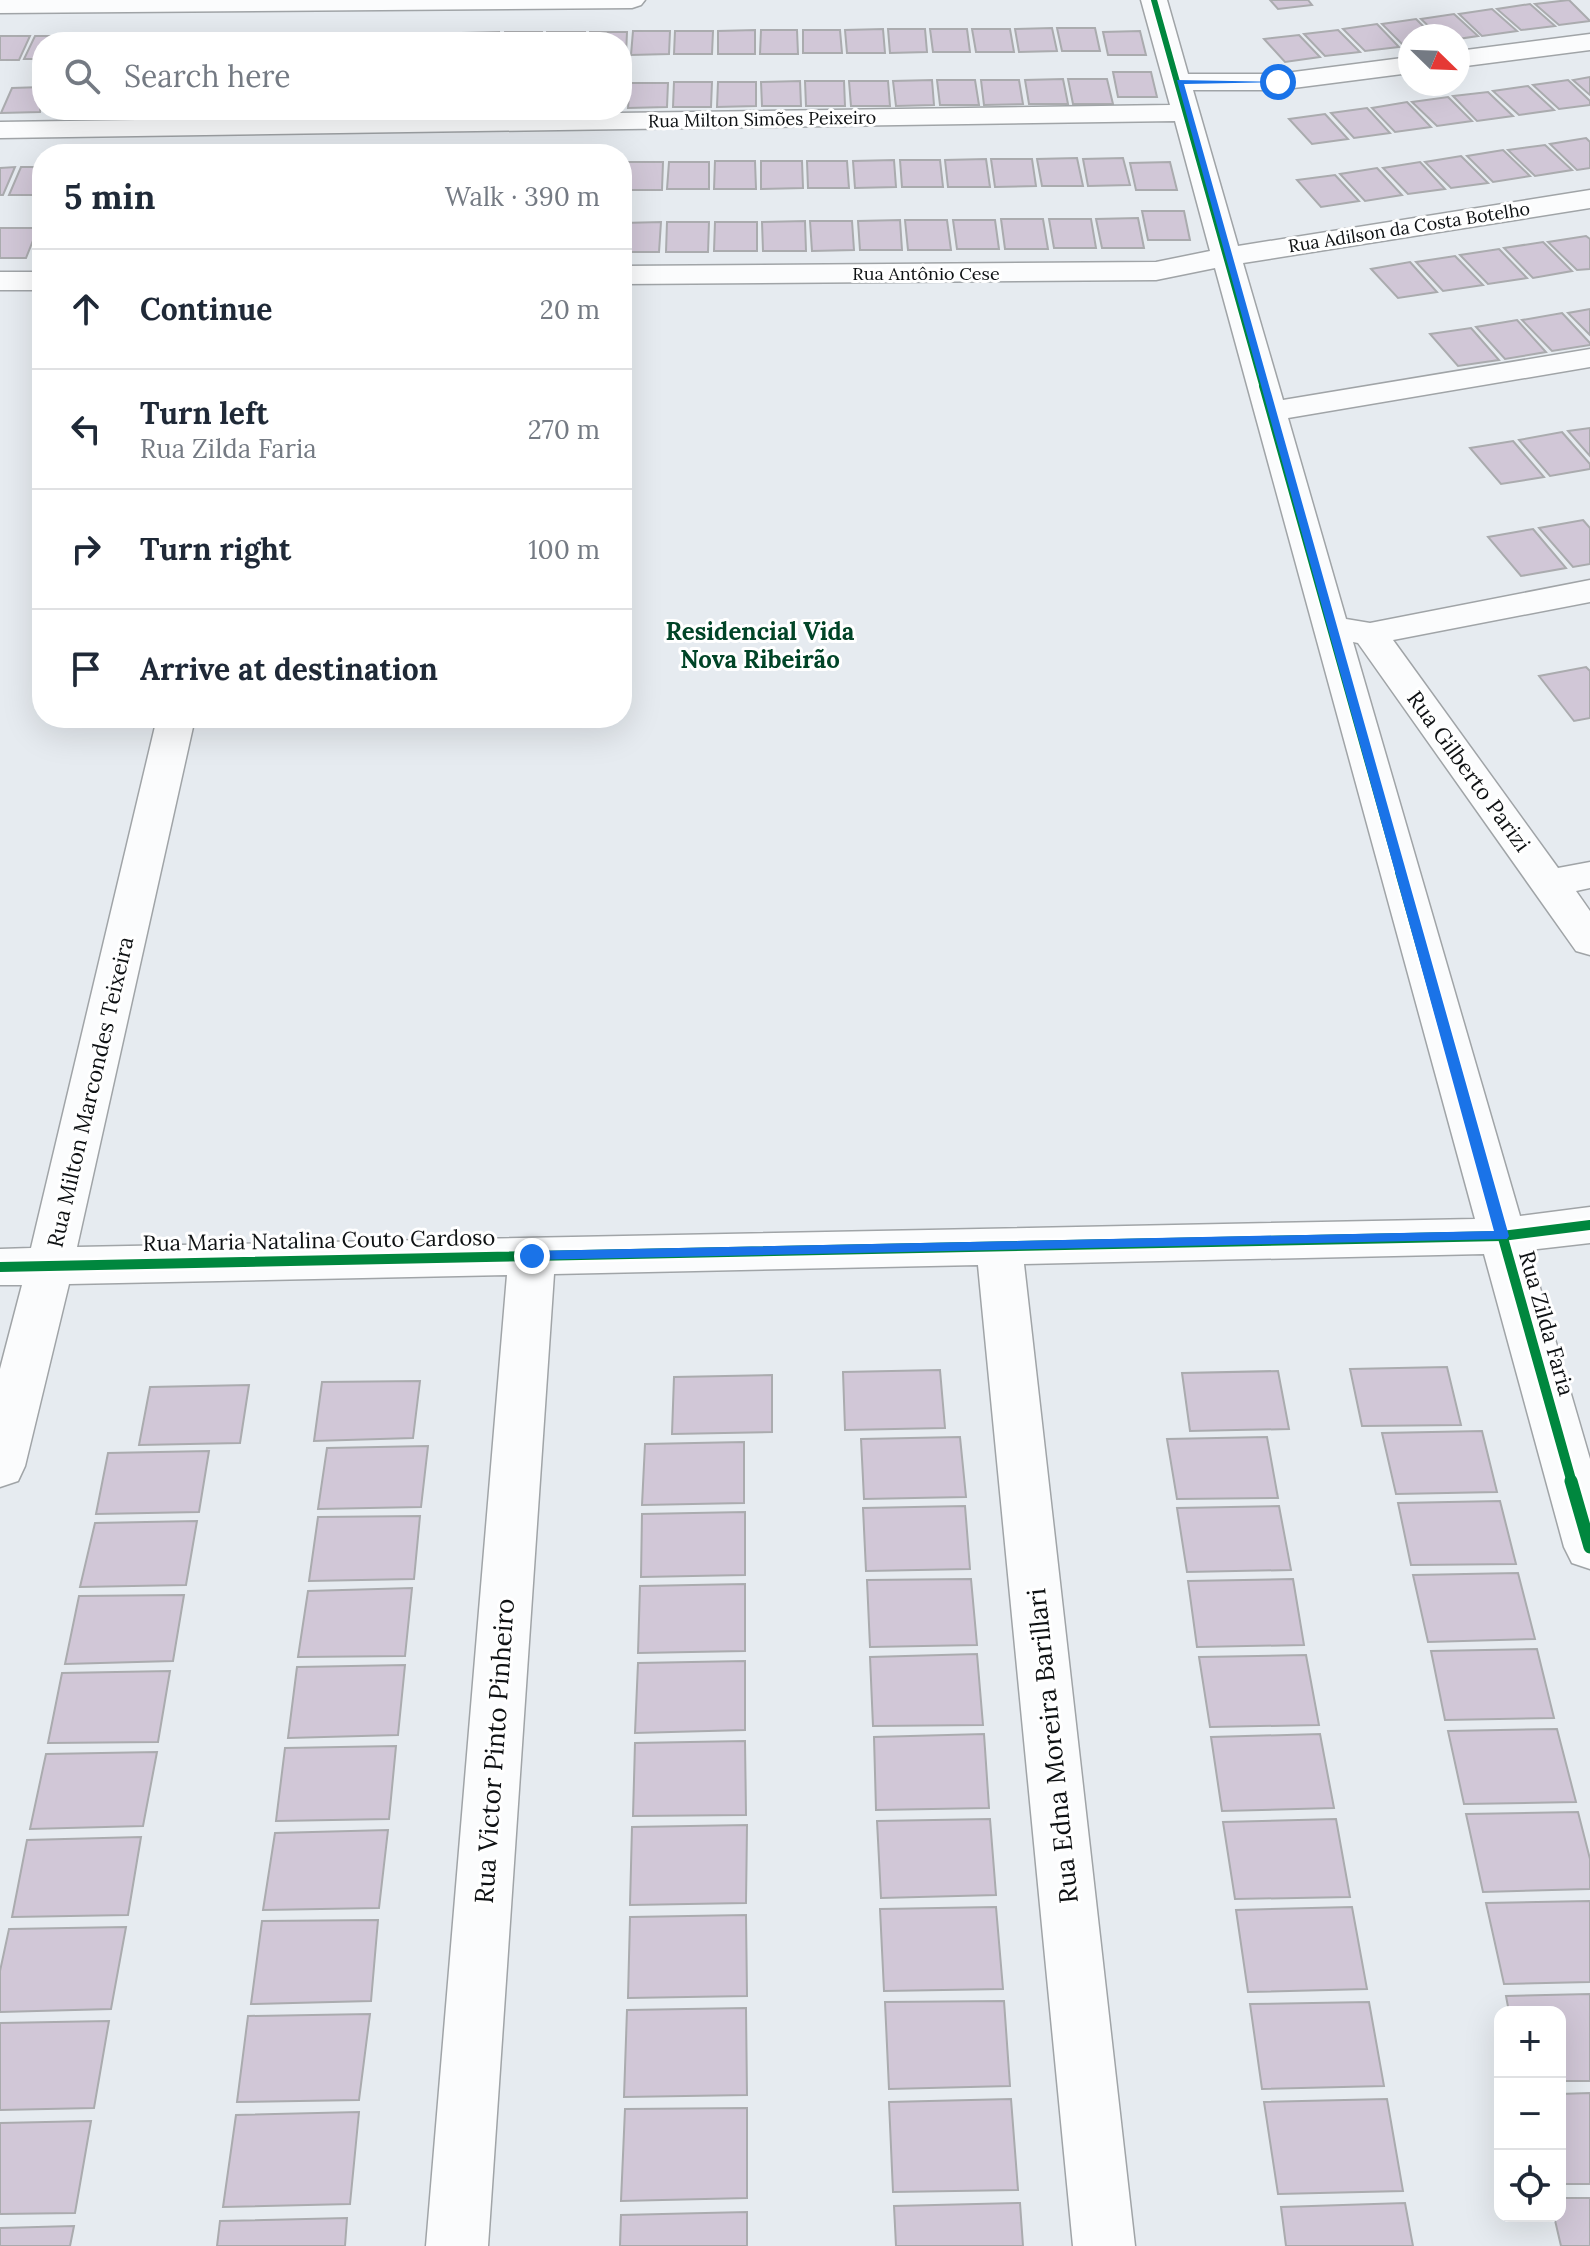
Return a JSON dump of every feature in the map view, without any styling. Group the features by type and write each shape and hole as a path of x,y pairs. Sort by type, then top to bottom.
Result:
{"street":[{"path":"0,5 632,0"},
{"name":"Rua Zilda Faria","path":"1154,0 1590,1547"},
{"path":"1470,57 1590,42"},
{"name":"Rua Milton Simões Peixeiro","path":"632,113 1184,98 1398,67"},
{"name":"Rua Milton Simões Peixeiro","path":"0,130 370,120"},
{"name":"Rua Adilson da Costa Botelho","path":"1228,256 1590,199"},
{"name":"Rua Antônio Cese","path":"632,275 1156,271 1228,256"},
{"path":"0,281 32,281"},
{"path":"1272,411 1590,358"},
{"path":"1332,627 1370,634 1590,591"},
{"name":"Rua Gilberto Parizi","path":"1370,634 1590,941"},
{"name":"Rua Milton Marcondes Teixeira","path":"0,1466 50,1265 174,728"},
{"path":"1549,883 1590,875"},
{"name":"Rua Maria Natalina Couto Cardoso","path":"0,1267 1502,1236 1590,1225"},
{"name":"Rua Edna Moreira Barillari","path":"999,1246 1104,2246"},
{"name":"Rua Victor Pinto Pinheiro","path":"457,2246 532,1256"}],"building":[{"path":"1270,0 1308,0 1312,5 1278,9"},
{"path":"1569,0 1590,21 1559,25 1535,4"},
{"path":"1530,4 1555,26 1521,30 1497,9"},
{"path":"1492,9 1517,31 1482,36 1459,14"},
{"path":"1454,14 1465,24 1426,24 1421,19"},
{"path":"1416,19 1421,24 1398,24 1398,40 1382,24"},
{"path":"1377,24 1398,47 1365,51 1343,29"},
{"path":"1052,28 1057,51 1019,52 1015,29"},
{"path":"1057,28 1095,28 1100,51 1062,51"},
{"path":"883,29 885,53 847,53 845,30"},
{"path":"888,29 925,29 927,52 890,53"},
{"path":"930,29 967,29 970,52 933,52"},
{"path":"972,29 1010,29 1014,52 976,52"},
{"path":"755,30 755,54 718,54 718,31"},
{"path":"761,30 797,30 798,54 760,54"},
{"path":"803,30 840,30 842,53 803,53"},
{"path":"1338,30 1360,52 1325,56 1304,34"},
{"path":"633,31 670,31 669,54 632,55"},
{"path":"675,31 713,31 712,54 674,54"},
{"path":"1140,31 1146,55 1108,55 1103,32"},
{"path":"1299,35 1320,57 1285,62 1264,39"},
{"path":"0,36 30,36 19,60 0,60"},
{"path":"32,42 32,59 24,59"},
{"path":"1113,72 1151,72 1157,97 1118,97"},
{"path":"1590,77 1590,95 1573,80"},
{"path":"1063,79 1068,104 1029,104 1025,80"},
{"path":"1068,79 1107,79 1113,104 1073,104"},
{"path":"932,80 934,105 896,106 893,81"},
{"path":"937,80 975,80 979,105 940,105"},
{"path":"981,80 1019,80 1023,104 984,105"},
{"path":"1568,80 1590,101 1590,105 1559,109 1533,85"},
{"path":"800,81 801,106 762,106 761,82"},
{"path":"805,81 844,81 845,106 806,106"},
{"path":"849,81 888,81 890,106 851,106"},
{"path":"674,82 712,82 711,107 673,107"},
{"path":"718,82 756,82 756,106 717,107"},
{"path":"632,83 668,83 667,107 632,108"},
{"path":"1528,86 1554,110 1519,115 1493,91"},
{"path":"32,87 32,112 1,113 12,88"},
{"path":"1488,92 1513,116 1477,121 1453,96"},
{"path":"1448,97 1472,121 1437,126 1412,102"},
{"path":"1407,102 1431,127 1395,132 1372,108"},
{"path":"1367,108 1390,133 1354,138 1331,113"},
{"path":"1325,114 1348,139 1312,144 1289,119"},
{"path":"1586,138 1590,142 1590,168 1577,170 1550,144"},
{"path":"1545,145 1572,170 1535,176 1508,150"},
{"path":"1503,150 1530,176 1493,182 1467,156"},
{"path":"1461,156 1488,183 1451,188 1425,162"},
{"path":"1077,158 1083,186 1042,186 1037,159"},
{"path":"1123,158 1130,185 1088,186 1083,159"},
{"path":"986,159 990,187 948,187 945,160"},
{"path":"991,159 1032,159 1036,186 995,187"},
{"path":"894,160 896,187 855,188 853,161"},
{"path":"900,160 940,160 943,187 902,187"},
{"path":"715,161 755,161 756,189 714,189"},
{"path":"761,161 802,161 803,188 761,189"},
{"path":"807,161 847,161 849,188 808,188"},
{"path":"632,162 663,162 662,190 632,190"},
{"path":"669,162 709,162 709,189 667,189"},
{"path":"1170,162 1177,190 1136,190 1130,163"},
{"path":"1420,162 1445,189 1408,194 1383,168"},
{"path":"15,167 3,195 0,195 0,168"},
{"path":"21,167 32,167 32,195 9,195"},
{"path":"1377,168 1402,195 1365,201 1340,174"},
{"path":"1335,175 1359,201 1321,207 1297,180"},
{"path":"1142,211 1184,211 1190,240 1148,240"},
{"path":"1138,218 1144,248 1102,248 1096,219"},
{"path":"1001,219 1043,219 1048,249 1005,249"},
{"path":"1049,219 1091,219 1096,248 1054,248"},
{"path":"900,220 902,250 860,250 858,221"},
{"path":"905,220 947,220 951,250 908,250"},
{"path":"953,220 995,220 999,249 957,249"},
{"path":"805,221 806,251 763,251 762,222"},
{"path":"810,221 852,221 854,250 812,251"},
{"path":"661,222 659,252 632,252 632,223"},
{"path":"667,222 709,222 708,252 666,252"},
{"path":"715,222 757,222 757,251 714,251"},
{"path":"0,228 32,228 32,243 26,258 0,258"},
{"path":"1586,236 1590,239 1590,269 1577,270 1548,242"},
{"path":"1543,242 1572,271 1533,278 1504,248"},
{"path":"1499,249 1527,278 1488,284 1460,255"},
{"path":"1455,256 1483,285 1443,291 1416,262"},
{"path":"1410,262 1437,292 1398,298 1371,269"},
{"path":"1590,309 1590,335 1568,313"},
{"path":"1562,313 1590,345 1552,351 1522,320"},
{"path":"1517,320 1546,352 1505,359 1476,327"},
{"path":"1471,328 1499,360 1458,366 1430,334"},
{"path":"1590,428 1590,456 1568,431"},
{"path":"1562,432 1590,464 1590,469 1550,476 1519,440"},
{"path":"1513,441 1544,477 1501,484 1470,448"},
{"path":"1583,520 1590,528 1590,564 1573,567 1539,528"},
{"path":"1533,529 1566,568 1521,576 1488,537"},
{"path":"1586,667 1590,671 1590,718 1574,721 1539,676"},
{"path":"1447,1367 1461,1425 1362,1426 1350,1369"},
{"path":"940,1370 945,1428 845,1430 843,1372"},
{"path":"1278,1371 1289,1429 1190,1431 1182,1373"},
{"path":"772,1375 772,1432 672,1434 674,1377"},
{"path":"420,1381 413,1438 314,1441 322,1382"},
{"path":"249,1385 240,1443 139,1445 150,1387"},
{"path":"1482,1431 1497,1492 1396,1494 1382,1433"},
{"path":"960,1437 966,1497 864,1499 861,1439"},
{"path":"1267,1437 1278,1498 1177,1499 1167,1439"},
{"path":"744,1442 744,1503 642,1505 645,1444"},
{"path":"428,1446 421,1507 318,1509 327,1448"},
{"path":"209,1451 199,1512 96,1514 108,1453"},
{"path":"1500,1501 1516,1564 1411,1565 1398,1503"},
{"path":"965,1506 970,1569 866,1571 863,1508"},
{"path":"1279,1506 1291,1570 1187,1572 1177,1508"},
{"path":"745,1512 745,1575 641,1577 642,1514"},
{"path":"420,1516 414,1579 309,1581 318,1517"},
{"path":"197,1521 186,1585 80,1587 95,1523"},
{"path":"1518,1573 1535,1639 1428,1642 1413,1575"},
{"path":"971,1579 977,1645 870,1647 867,1580"},
{"path":"1293,1579 1304,1645 1197,1647 1188,1581"},
{"path":"745,1584 745,1651 638,1653 640,1586"},
{"path":"412,1588 405,1656 298,1657 308,1591"},
{"path":"184,1595 173,1661 65,1664 79,1596"},
{"path":"1537,1649 1554,1718 1445,1720 1431,1651"},
{"path":"977,1654 983,1725 873,1726 870,1657"},
{"path":"1306,1655 1319,1725 1210,1727 1199,1657"},
{"path":"745,1661 745,1730 635,1733 638,1663"},
{"path":"405,1665 398,1735 288,1738 297,1667"},
{"path":"170,1671 158,1742 48,1743 62,1673"},
{"path":"1557,1729 1576,1802 1464,1804 1448,1731"},
{"path":"984,1734 989,1808 876,1810 874,1737"},
{"path":"1320,1734 1334,1808 1222,1811 1211,1737"},
{"path":"745,1741 746,1815 633,1816 635,1743"},
{"path":"396,1746 389,1819 276,1821 285,1748"},
{"path":"157,1752 143,1826 30,1829 46,1754"},
{"path":"1578,1812 1590,1859 1590,1889 1483,1892 1466,1814"},
{"path":"990,1819 996,1895 881,1898 877,1821"},
{"path":"1336,1819 1350,1897 1235,1899 1223,1822"},
{"path":"747,1825 746,1903 630,1905 632,1827"},
{"path":"388,1830 379,1908 263,1910 275,1833"},
{"path":"141,1837 128,1915 12,1917 27,1840"},
{"path":"1590,1901 1590,1982 1504,1984 1486,1903"},
{"path":"996,1907 1003,1989 884,1991 880,1909"},
{"path":"1352,1907 1367,1989 1248,1992 1236,1910"},
{"path":"746,1915 747,1996 628,1998 630,1917"},
{"path":"378,1920 371,2001 251,2004 262,1921"},
{"path":"126,1927 111,2009 0,2012 0,1971 9,1929"},
{"path":"1590,1994 1590,2081 1566,2081 1566,2006 1508,2006 1506,1996"},
{"path":"1004,2001 1010,2086 889,2089 885,2002"},
{"path":"1369,2002 1384,2086 1262,2089 1250,2004"},
{"path":"746,2008 747,2095 624,2097 627,2010"},
{"path":"370,2014 359,2100 237,2102 248,2016"},
{"path":"109,2021 94,2108 0,2110 0,2023"},
{"path":"1590,2093 1590,2184 1566,2184 1566,2094"},
{"path":"1011,2099 1018,2190 893,2192 889,2102"},
{"path":"1387,2099 1403,2191 1278,2194 1264,2102"},
{"path":"747,2108 747,2198 621,2201 625,2109"},
{"path":"359,2112 350,2204 223,2207 236,2115"},
{"path":"91,2121 75,2213 0,2214 0,2123"},
{"path":"1566,2198 1590,2198 1590,2246 1561,2246 1555,2222 1566,2222"},
{"path":"1020,2203 1023,2246 896,2246 894,2206"},
{"path":"1405,2203 1413,2246 1286,2246 1281,2207"},
{"path":"747,2212 747,2246 620,2246 621,2215"},
{"path":"347,2218 345,2246 217,2246 220,2221"},
{"path":"74,2226 70,2246 0,2246 0,2228"}],"cycle path":[{"path":"1154,0 1590,1547"},
{"path":"0,1267 1502,1236 1590,1225"}],"district":[{"name":"Residencial Vida Nova Ribeirão","path":"760,645"}],"route":[{"path":"532,1256 1502,1236 1180,82 1278,82"}]}
